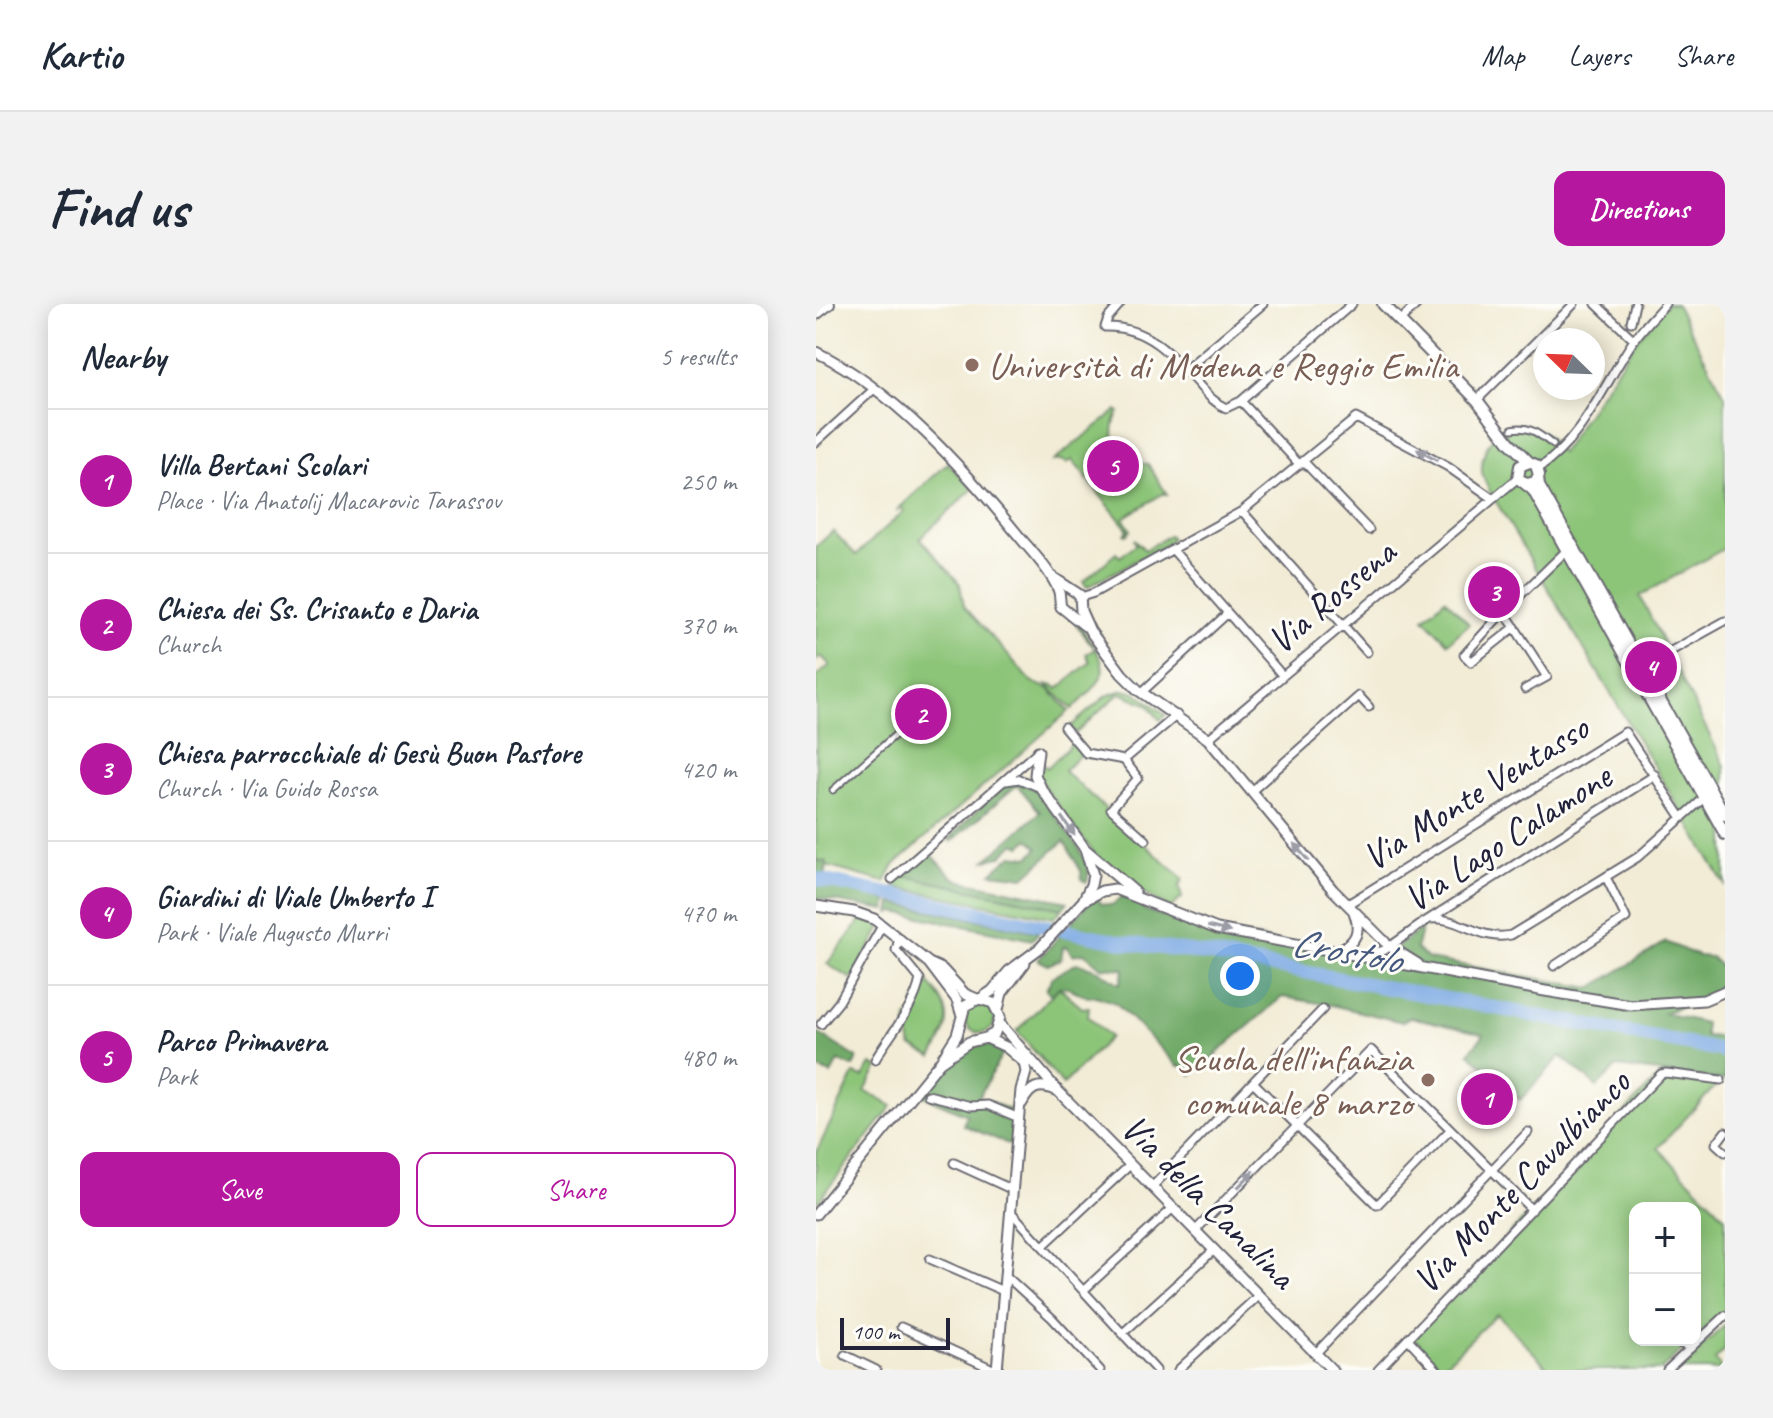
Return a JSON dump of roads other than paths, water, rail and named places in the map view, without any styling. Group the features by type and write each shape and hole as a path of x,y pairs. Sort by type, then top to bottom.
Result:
{"main road":[{"path":"816,314 829,304"},
{"path":"1383,304 1477,400 1509,442 1535,469 1539,486 1725,815"},
{"path":"1509,442 1521,477 1567,550 1725,834"},
{"path":"1521,477 1522,464 1535,469"},
{"path":"1521,477 1535,469"}],"street":[{"path":"1120,304 1105,327 1140,333 1152,340 1221,406 1231,407 1352,304"},
{"path":"1185,370 1263,304"},
{"path":"1400,321 1417,304"},
{"path":"1477,400 1574,304"},
{"path":"1596,304 1634,340"},
{"path":"1631,322 1635,304"},
{"path":"1535,469 1561,452 1594,407 1634,340 1665,304"},
{"path":"816,352 832,359 909,417 999,511 1064,592"},
{"path":"816,442 873,390"},
{"path":"1241,401 1299,464 1306,464 1369,530"},
{"path":"1068,611 1077,609 1081,600 1096,591 1242,511 1351,420 1360,418 1448,467 1492,498"},
{"path":"1512,429 1520,427 1537,432 1553,445"},
{"name":"Via Rossena","path":"1208,739 1492,498 1521,477"},
{"path":"1242,511 1367,652"},
{"path":"1172,549 1282,675"},
{"path":"1515,627 1471,662 1464,655 1567,550"},
{"path":"1064,592 1076,591 1090,631"},
{"path":"1064,592 1059,604 1090,631 1105,654 1142,692 1208,739 1350,907 1389,946 1424,968"},
{"path":"1504,611 1547,677 1525,689"},
{"path":"1142,692 1228,613"},
{"path":"1640,655 1655,648 1671,651 1725,621"},
{"path":"1652,675 1669,662 1671,651"},
{"path":"1253,790 1359,696 1369,707"},
{"path":"1124,760 1177,715"},
{"path":"1064,727 1086,753 1124,760 1138,778 1111,809 1146,840"},
{"path":"833,790 902,729"},
{"name":"Via Monte Ventasso","path":"1350,907 1625,732 1682,818"},
{"path":"892,879 1038,751"},
{"path":"1038,751 1034,766 1041,788 1085,849 1112,875 1147,901"},
{"name":"Via Lago Calamone","path":"1360,955 1381,952 1655,775"},
{"path":"1006,781 1019,779 1041,788"},
{"path":"1423,923 1441,919 1479,933 1507,937 1638,857 1704,798"},
{"path":"1080,904 1093,875 1085,849"},
{"path":"1554,966 1626,918 1606,877"},
{"path":"940,1062 980,1038 995,1033 1000,1024 998,1010 1002,993 1027,960 1080,904 1096,893 1110,889 1217,929 1631,1005 1704,1000 1725,991"},
{"path":"816,906 866,915 899,938 929,963 957,1000 967,1034 980,1038"},
{"path":"1335,951 1350,944 1356,936 1358,921 1350,907"},
{"path":"821,1024 839,1002 882,926"},
{"path":"875,1060 889,1035 900,1024 920,979 896,950 899,938"},
{"path":"816,1214 940,1062 957,1035 968,1003 992,991 1013,967 1027,960"},
{"path":"929,963 942,969 965,994 993,1003 998,1010"},
{"path":"1152,1187 1323,1009"},
{"name":"Via della Canalina","path":"1000,1024 1058,1091 1332,1370"},
{"name":"Via della Canalina","path":"980,1038 1006,1047 1042,1074"},
{"path":"1195,1231 1371,1050 1532,1210"},
{"path":"901,1327 996,1370 1021,1090 1026,1072 1024,1062"},
{"name":"Via Monte Cavalbianco","path":"1378,1370 1661,1074 1721,1080"},
{"path":"1253,1082 1377,1205 1450,1130"},
{"path":"1021,1106 1027,1094 1037,1087 1058,1091"},
{"path":"928,1095 971,1106 988,1105 1019,1118"},
{"path":"1316,1353 1528,1132"},
{"path":"1725,1132 1716,1144 1725,1152"},
{"path":"954,1163 1013,1190"},
{"path":"1043,1246 1130,1165"},
{"path":"1084,1290 1173,1208"},
{"path":"1011,1212 1156,1370"},
{"path":"1123,1333 1214,1250"},
{"path":"930,1259 1003,1291"},
{"path":"1005,1275 1052,1318 1100,1370"},
{"path":"1178,1370 1259,1295"},
{"path":"1667,1370 1725,1316"},
{"path":"1409,1340 1437,1370"},
{"path":"1686,1346 1691,1348"},
{"path":"845,1355 876,1370"}],"waterway":[{"name":"Crostolo","path":"816,879 1127,943 1212,955 1725,1051"}],"place":[{"name":"Università di Modena e Reggio Emilia","path":"972,365"},
{"name":"Parco Primavera","path":"1113,466"},
{"name":"Chiesa parrocchiale di Gesù Buon Pastore","path":"1494,592"},
{"name":"Giardini di Viale Umberto I","path":"1651,667"},
{"name":"Chiesa dei Ss. Crisanto e Daria","path":"921,714"},
{"name":"Scuola dell'infanzia comunale 8 marzo","path":"1428,1080"},
{"name":"Villa Bertani Scolari","path":"1487,1099"}]}
